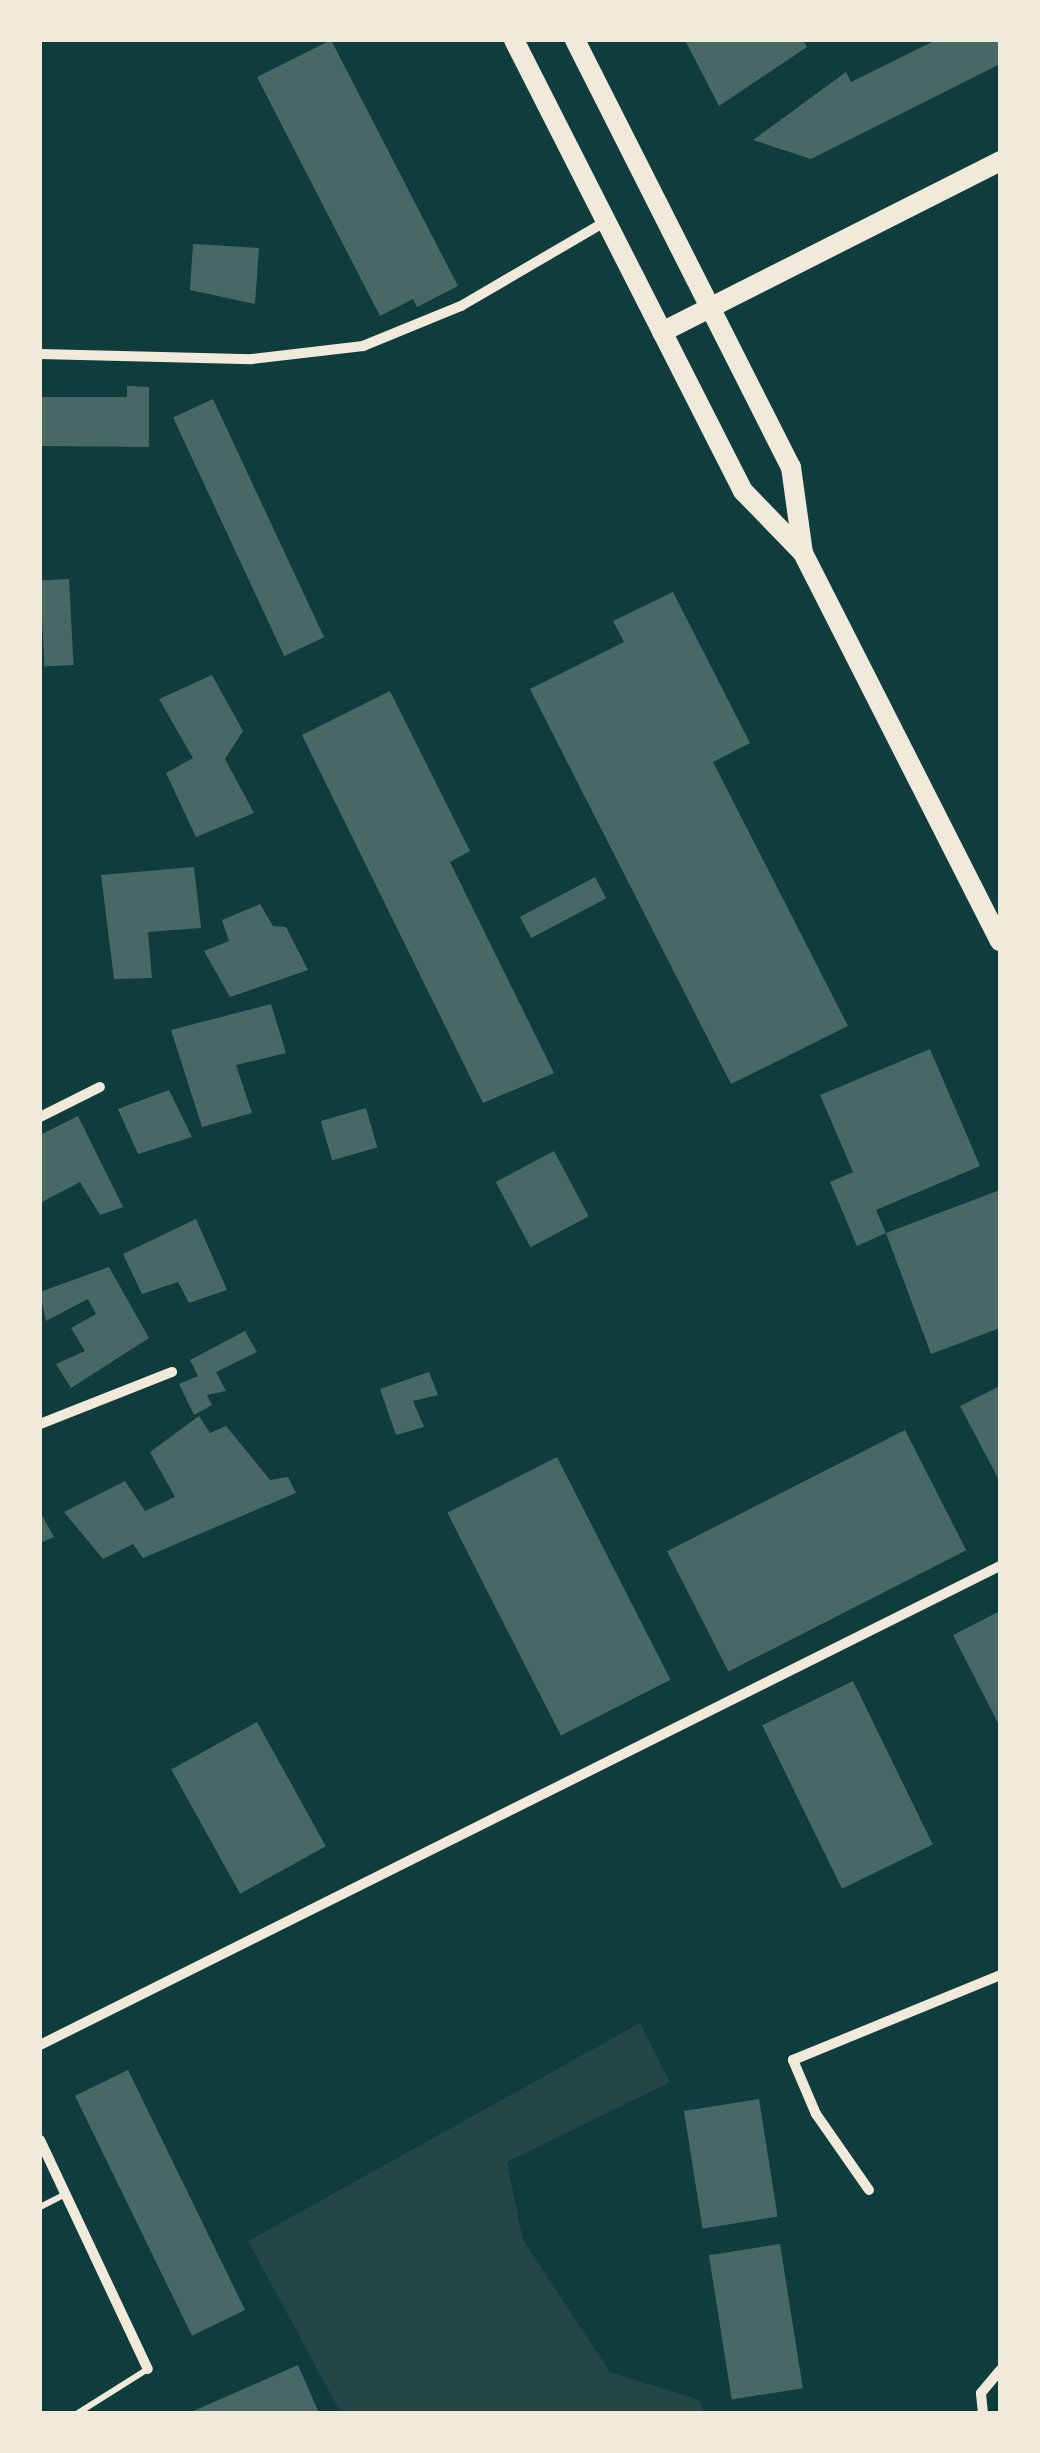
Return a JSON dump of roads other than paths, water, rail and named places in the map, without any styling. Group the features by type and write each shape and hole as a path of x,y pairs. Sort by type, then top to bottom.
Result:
{"main road":[{"path":"514,40 743,491 803,554 1000,941"},
{"path":"576,40 791,467 803,554"},
{"path":"662,332 1000,160"}],"street":[{"path":"40,354 252,359 363,346 461,306 606,222"},
{"path":"40,1117 100,1087"},
{"path":"40,1424 172,1372"},
{"path":"40,2045 1000,1566"},
{"path":"868,2190 816,2114 794,2060 1000,1975"},
{"path":"40,2140 148,2370"},
{"path":"983,2413 981,2392 1000,2370"}],"lane":[{"path":"40,2207 66,2194"},
{"path":"78,2413 148,2370"}]}
